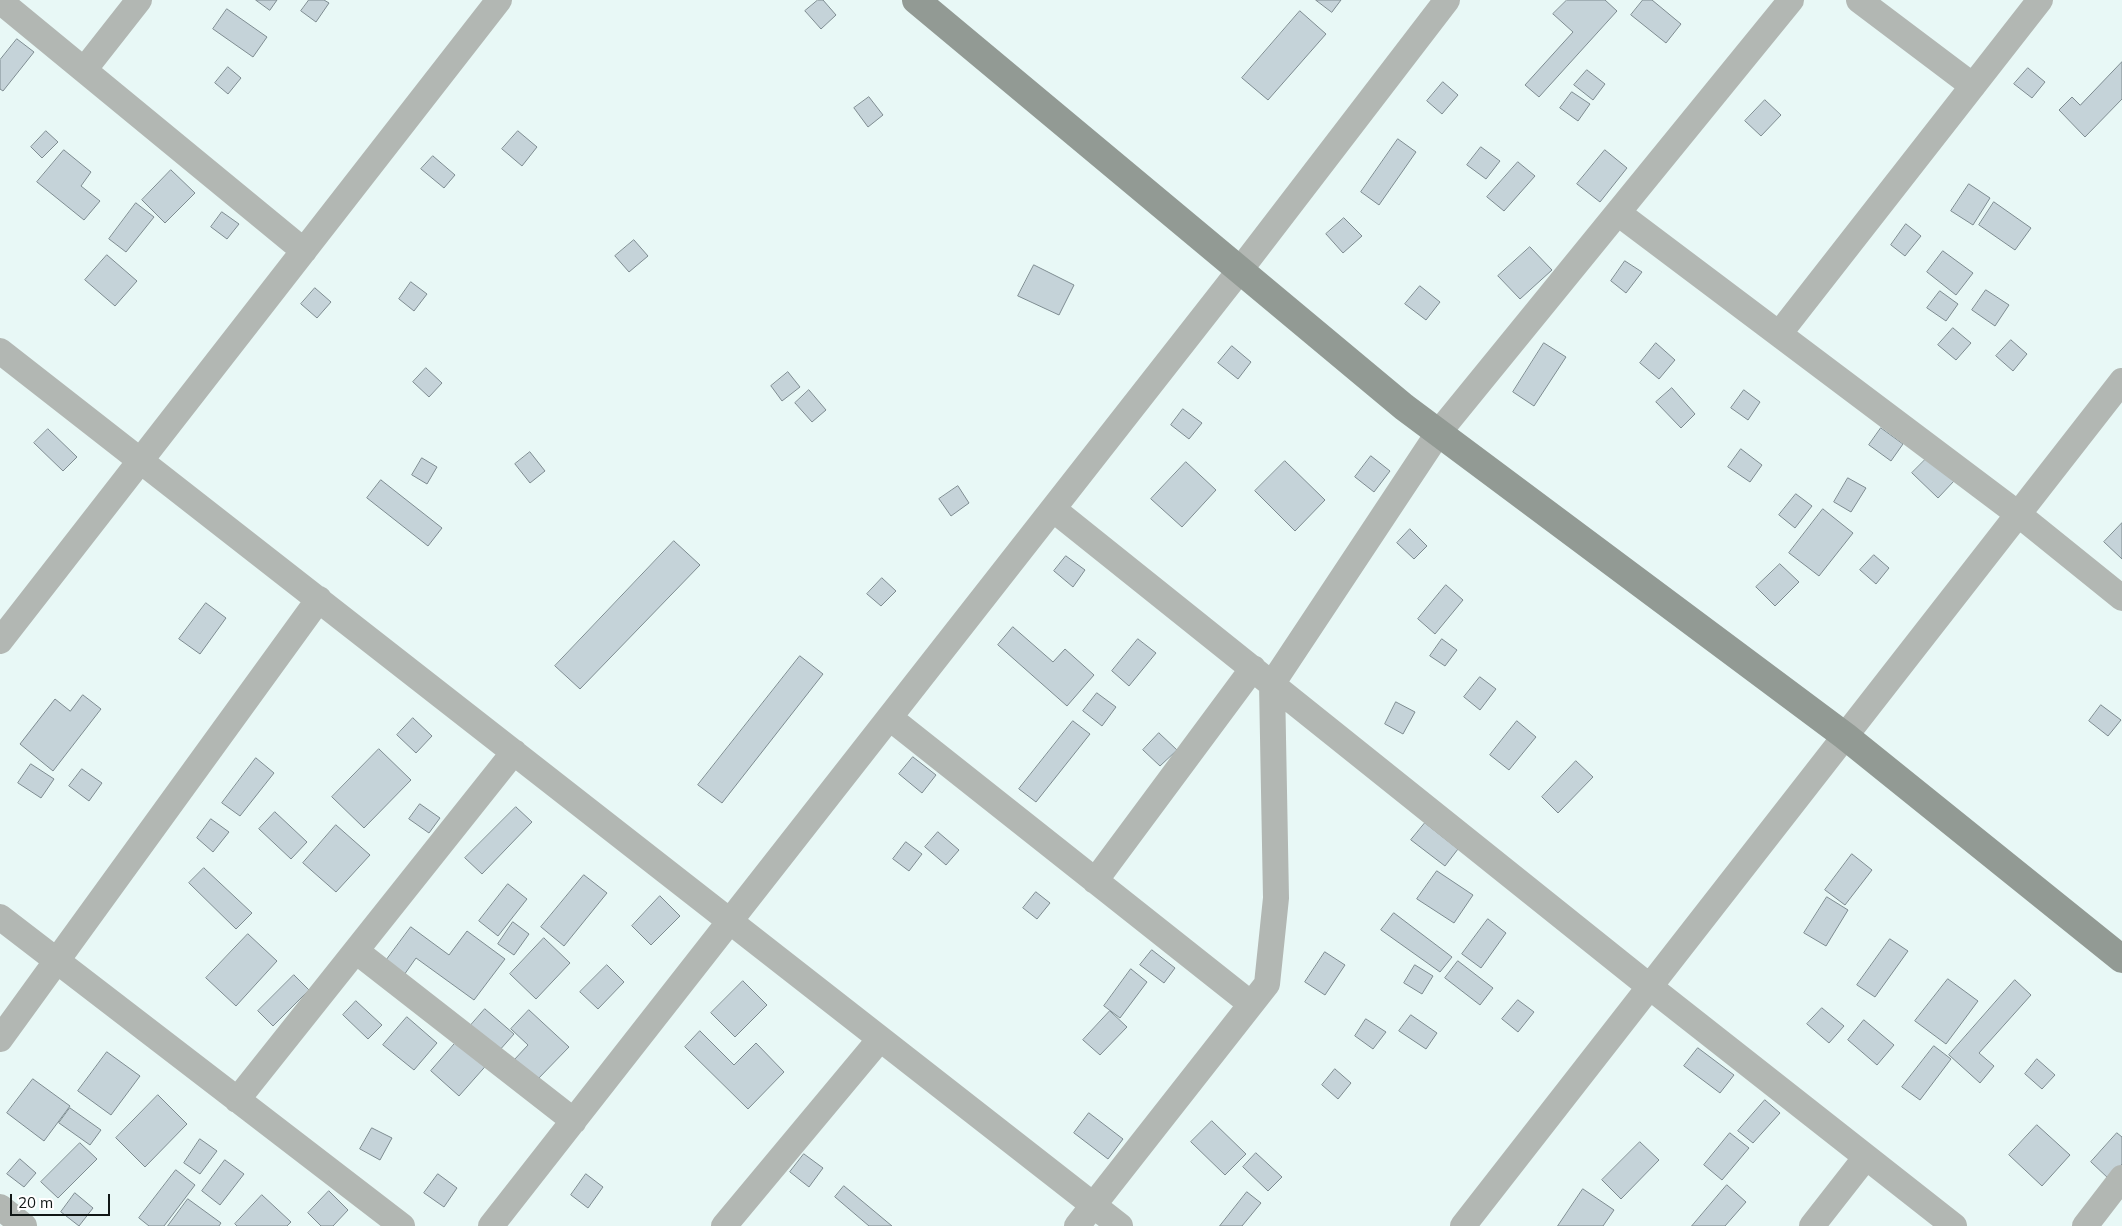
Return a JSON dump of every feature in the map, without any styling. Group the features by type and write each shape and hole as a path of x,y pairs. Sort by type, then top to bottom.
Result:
{"street":[{"path":"84,70 139,0"},
{"path":"0,641 499,0"},
{"path":"916,0 1404,407 1845,736 2122,958"},
{"path":"491,1226 1054,509 1447,0"},
{"path":"1095,881 1263,676 1439,432 1791,0"},
{"path":"1859,0 1973,86"},
{"path":"1779,334 2040,0"},
{"path":"0,1 304,251"},
{"path":"1618,213 2018,514 2122,598"},
{"path":"0,351 1120,1226"},
{"path":"1463,1226 2122,381"},
{"path":"1054,509 1650,987 1954,1226"},
{"path":"0,1040 319,599"},
{"path":"1077,1226 1267,984 1276,898 1263,676"},
{"path":"890,718 1251,1004"},
{"path":"237,1100 514,752"},
{"path":"0,918 402,1226"},
{"path":"356,951 574,1121"},
{"path":"724,1226 880,1039"},
{"path":"1812,1226 1866,1157"},
{"path":"2085,1226 2122,1178"},
{"path":"0,1207 24,1226"}],"building":[{"path":"256,0 277,0 270,10"},
{"path":"309,0 324,0 329,3 316,22 301,11"},
{"path":"818,0 823,0 836,15 821,29 805,11"},
{"path":"1316,0 1341,0 1332,12"},
{"path":"1567,0 1605,0 1617,11 1539,97 1525,85 1573,32 1553,14"},
{"path":"1643,0 1652,0 1681,24 1666,43 1631,15"},
{"path":"227,9 267,37 253,57 213,29"},
{"path":"1300,11 1326,34 1268,100 1242,78"},
{"path":"17,39 34,52 3,91 0,89 0,60"},
{"path":"2122,62 2122,99 2085,137 2059,110 2072,97 2080,105"},
{"path":"228,67 241,78 228,94 215,83"},
{"path":"2028,68 2045,82 2032,98 2014,84"},
{"path":"1587,70 1605,84 1593,100 1574,85"},
{"path":"1443,82 1458,95 1442,114 1427,101"},
{"path":"1572,92 1590,104 1578,121 1560,108"},
{"path":"869,97 883,115 868,127 854,108"},
{"path":"1765,100 1781,115 1761,136 1745,121"},
{"path":"46,131 58,142 42,158 31,147"},
{"path":"518,131 537,147 522,166 502,149"},
{"path":"1398,139 1416,152 1379,205 1361,192"},
{"path":"1481,147 1500,161 1486,179 1467,165"},
{"path":"64,150 91,172 81,186 100,201 84,220 37,182"},
{"path":"1605,150 1627,168 1600,202 1577,184"},
{"path":"433,156 455,175 444,188 421,169"},
{"path":"1518,162 1535,176 1504,211 1487,197"},
{"path":"171,170 195,193 165,223 142,200"},
{"path":"1969,184 1990,198 1973,225 1951,211"},
{"path":"1994,202 2031,228 2015,250 1979,225"},
{"path":"136,203 154,217 126,252 109,239"},
{"path":"222,212 239,224 227,239 211,227"},
{"path":"1344,218 1362,236 1343,253 1326,234"},
{"path":"1906,224 1921,236 1905,256 1891,245"},
{"path":"634,240 648,256 629,272 615,256"},
{"path":"1530,247 1552,270 1520,299 1498,276"},
{"path":"1943,251 1973,273 1956,295 1927,272"},
{"path":"107,255 137,281 115,306 85,280"},
{"path":"1625,261 1642,272 1626,293 1611,281"},
{"path":"1034,265 1074,285 1059,315 1018,296"},
{"path":"411,282 427,294 414,311 399,299"},
{"path":"1420,286 1440,302 1426,320 1405,304"},
{"path":"315,288 331,302 317,318 301,304"},
{"path":"1986,290 2009,305 1995,326 1972,310"},
{"path":"1940,291 1958,304 1946,321 1927,308"},
{"path":"1953,328 1971,343 1956,360 1938,345"},
{"path":"2011,340 2027,354 2013,371 1996,356"},
{"path":"1544,343 1566,357 1534,406 1513,392"},
{"path":"1656,343 1675,360 1659,379 1640,363"},
{"path":"1232,346 1251,362 1238,379 1218,363"},
{"path":"426,368 442,383 429,397 413,382"},
{"path":"788,372 800,387 782,401 771,386"},
{"path":"1672,388 1695,414 1681,428 1656,402"},
{"path":"809,390 826,410 812,422 795,403"},
{"path":"1744,390 1760,402 1748,420 1731,408"},
{"path":"1183,409 1202,423 1189,439 1171,425"},
{"path":"1881,428 1903,444 1891,461 1869,445"},
{"path":"48,429 77,457 63,471 34,443"},
{"path":"1741,449 1762,465 1750,482 1728,467"},
{"path":"530,452 545,471 530,483 515,464"},
{"path":"1371,456 1390,471 1374,492 1355,477"},
{"path":"1928,457 1954,481 1938,498 1912,473"},
{"path":"422,458 437,467 427,484 412,475"},
{"path":"1285,461 1325,500 1295,531 1255,491"},
{"path":"1186,462 1216,490 1182,527 1151,499"},
{"path":"1848,478 1866,488 1851,512 1834,502"},
{"path":"381,480 442,528 428,546 367,498"},
{"path":"958,486 969,503 951,516 939,499"},
{"path":"1796,494 1812,506 1795,528 1779,515"},
{"path":"1823,509 1853,533 1819,576 1789,553"},
{"path":"2122,523 2122,559 2104,542"},
{"path":"1410,529 1427,546 1414,559 1397,543"},
{"path":"674,541 700,565 580,689 555,666"},
{"path":"1874,555 1889,568 1876,584 1860,570"},
{"path":"1066,556 1085,570 1073,587 1054,571"},
{"path":"1780,564 1799,582 1775,606 1756,587"},
{"path":"882,578 896,591 881,606 867,594"},
{"path":"1446,585 1463,600 1435,634 1418,619"},
{"path":"206,603 226,618 200,654 179,639"},
{"path":"1013,627 1053,662 1065,649 1094,675 1067,706 998,645"},
{"path":"1138,639 1156,653 1129,686 1112,671"},
{"path":"1442,639 1457,650 1445,666 1430,656"},
{"path":"800,656 823,674 722,803 698,785"},
{"path":"1480,677 1496,689 1480,710 1464,697"},
{"path":"1097,693 1116,707 1102,726 1083,711"},
{"path":"83,695 101,709 53,771 20,744 55,699 70,711"},
{"path":"1396,702 1415,712 1403,734 1385,724"},
{"path":"2101,705 2121,720 2108,736 2089,721"},
{"path":"413,718 432,736 416,753 397,735"},
{"path":"1073,721 1090,734 1036,802 1019,789"},
{"path":"1517,721 1536,737 1509,770 1490,755"},
{"path":"1159,733 1177,750 1160,766 1143,750"},
{"path":"379,749 411,780 364,828 332,797"},
{"path":"913,757 936,775 922,793 899,774"},
{"path":"256,758 274,773 240,816 222,803"},
{"path":"1576,761 1593,777 1558,813 1542,797"},
{"path":"31,764 54,779 41,798 18,783"},
{"path":"82,769 102,783 89,801 69,786"},
{"path":"420,804 440,818 429,833 409,819"},
{"path":"516,807 532,822 482,874 465,858"},
{"path":"275,812 307,842 291,859 259,829"},
{"path":"211,819 229,832 213,852 197,838"},
{"path":"1425,823 1458,849 1445,866 1411,840"},
{"path":"336,825 370,855 336,892 303,863"},
{"path":"938,832 959,850 946,865 925,847"},
{"path":"906,842 922,854 909,871 893,859"},
{"path":"1852,854 1872,870 1845,905 1825,890"},
{"path":"204,868 252,913 236,929 189,883"},
{"path":"1437,871 1473,895 1454,923 1417,899"},
{"path":"584,875 607,893 564,946 541,927"},
{"path":"508,884 527,899 498,936 479,921"},
{"path":"1036,892 1050,903 1037,919 1023,908"},
{"path":"660,896 680,916 651,945 632,926"},
{"path":"1827,897 1848,910 1826,946 1804,933"},
{"path":"1394,913 1452,957 1440,972 1381,930"},
{"path":"1488,919 1506,933 1481,968 1462,954"},
{"path":"513,922 529,934 514,955 498,944"},
{"path":"411,927 449,955 467,931 505,959 474,1000 416,958 404,975 385,962"},
{"path":"248,934 277,961 236,1006 206,978"},
{"path":"544,938 570,963 536,999 510,974"},
{"path":"1890,939 1908,951 1875,997 1857,985"},
{"path":"1152,950 1175,968 1164,983 1140,965"},
{"path":"1325,952 1345,965 1325,995 1305,982"},
{"path":"1458,961 1493,988 1480,1005 1445,978"},
{"path":"607,965 624,982 598,1009 580,992"},
{"path":"1415,965 1433,976 1422,994 1404,983"},
{"path":"1131,969 1147,982 1120,1018 1104,1006"},
{"path":"294,975 309,990 273,1026 258,1011"},
{"path":"1948,979 1978,1001 1946,1044 1915,1021"},
{"path":"2015,980 2031,995 1979,1053 1994,1066 1980,1083 1949,1055"},
{"path":"743,981 767,1005 735,1037 711,1013"},
{"path":"1518,1000 1534,1012 1518,1032 1502,1019"},
{"path":"356,1001 382,1025 368,1039 343,1015"},
{"path":"1822,1008 1844,1026 1829,1043 1807,1024"},
{"path":"485,1009 514,1034 459,1096 431,1071"},
{"path":"529,1010 569,1047 536,1081 514,1060 528,1045 511,1029"},
{"path":"1110,1011 1127,1027 1100,1055 1083,1040"},
{"path":"1411,1015 1437,1033 1426,1049 1399,1031"},
{"path":"407,1017 437,1043 414,1070 383,1045"},
{"path":"1366,1019 1386,1032 1373,1049 1355,1036"},
{"path":"1864,1020 1894,1045 1877,1065 1848,1040"},
{"path":"700,1031 734,1065 756,1043 784,1072 748,1109 685,1047"},
{"path":"1934,1046 1951,1059 1920,1100 1902,1087"},
{"path":"1698,1048 1734,1075 1720,1093 1684,1066"},
{"path":"107,1052 140,1076 111,1115 78,1091"},
{"path":"2037,1059 2055,1075 2042,1089 2025,1074"},
{"path":"1335,1069 1351,1083 1338,1099 1322,1085"},
{"path":"33,1079 70,1106 44,1141 7,1113"},
{"path":"158,1095 187,1124 145,1167 116,1138"},
{"path":"1765,1100 1780,1113 1753,1143 1738,1131"},
{"path":"70,1108 101,1130 90,1145 59,1123"},
{"path":"1089,1113 1123,1139 1108,1159 1074,1133"},
{"path":"1212,1121 1246,1154 1225,1175 1191,1142"},
{"path":"2037,1125 2070,1155 2042,1186 2009,1155"},
{"path":"372,1128 392,1138 380,1160 360,1149"},
{"path":"1730,1133 1749,1148 1722,1180 1704,1165"},
{"path":"2117,1133 2122,1137 2122,1164 2109,1179 2091,1162"},
{"path":"200,1139 217,1151 200,1174 184,1163"},
{"path":"1640,1142 1659,1160 1621,1199 1602,1180"},
{"path":"80,1143 97,1159 58,1198 41,1182"},
{"path":"1256,1153 1282,1177 1268,1191 1243,1167"},
{"path":"804,1154 823,1168 809,1187 790,1172"},
{"path":"20,1159 36,1173 24,1187 7,1174"},
{"path":"225,1160 244,1174 220,1205 202,1191"},
{"path":"176,1170 195,1185 164,1226 149,1226 139,1218"},
{"path":"438,1174 457,1188 444,1207 424,1193"},
{"path":"586,1174 603,1187 588,1208 571,1195"},
{"path":"1727,1185 1746,1202 1725,1226 1692,1226"},
{"path":"844,1186 892,1226 869,1226 835,1197"},
{"path":"1583,1189 1614,1210 1603,1226 1558,1226"},
{"path":"329,1191 348,1210 333,1226 321,1226 308,1213"},
{"path":"1247,1192 1261,1203 1242,1226 1220,1226"},
{"path":"75,1193 93,1208 79,1226 61,1212"},
{"path":"262,1195 291,1222 287,1226 237,1226 235,1224"},
{"path":"188,1199 221,1223 219,1226 168,1226"}]}
